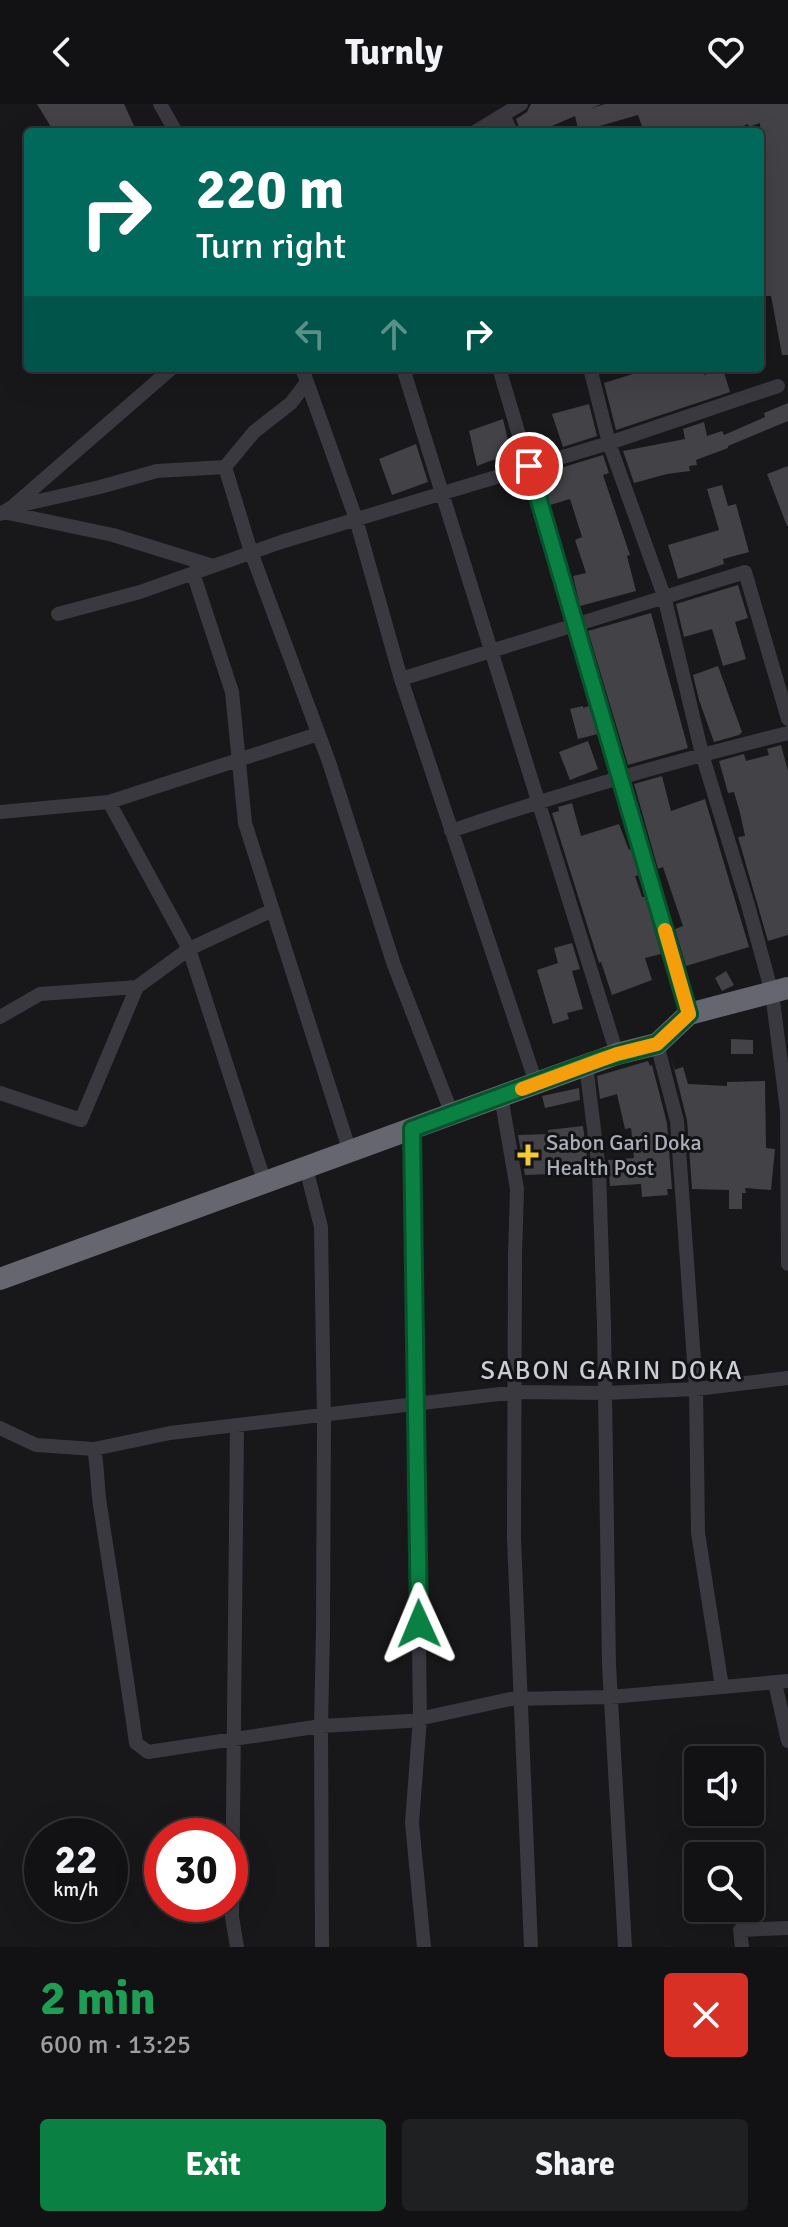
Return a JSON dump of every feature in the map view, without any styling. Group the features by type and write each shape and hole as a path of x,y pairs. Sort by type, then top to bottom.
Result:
{"highway":[{"path":"0,1279 586,1065 657,1044 689,1014 780,990"}],"street":[{"path":"160,104 174,128"},
{"path":"482,128 521,104"},
{"path":"503,115 509,128"},
{"path":"5,511 167,372"},
{"path":"404,372 617,1054"},
{"path":"500,372 689,1014"},
{"path":"591,372 609,443 664,596 702,754 748,905 780,990 787,1110 788,1264"},
{"path":"5,511 157,471 225,467 254,432 291,403 305,375"},
{"path":"305,375 356,519 401,679 536,1083"},
{"path":"58,614 140,592 251,552 609,443 778,386"},
{"path":"225,467 251,552 318,734 394,965 452,1114"},
{"path":"5,511 113,535 213,566"},
{"path":"401,679 745,572 788,719"},
{"path":"193,573 232,692 245,823 350,1152"},
{"path":"451,831 538,801 788,733"},
{"path":"0,812 109,802 318,734"},
{"path":"109,802 189,949 265,1183"},
{"path":"0,1093 81,1120 137,987 189,949 273,910"},
{"path":"0,1017 40,994 137,987"},
{"path":"657,1044 677,1121 696,1389 698,1533 722,1687"},
{"path":"586,1065 599,1170 611,1697 625,1947"},
{"path":"501,1096 517,1189 514,1538 531,1947"},
{"path":"412,1129 420,1718 412,1823 424,1947"},
{"path":"306,1168 321,1227 324,1415 322,1947"},
{"path":"0,1428 36,1445 94,1449 170,1433 516,1392 606,1393 696,1389 788,1378"},
{"path":"237,1425 232,1917 237,1947"},
{"path":"94,1449 99,1502 136,1743 148,1752 321,1726 409,1721 521,1699 611,1697 781,1682 788,1741"},
{"path":"742,1947 740,1930 788,1928"}],"building":[{"path":"37,104 124,104 135,128 52,128"},
{"path":"531,104 601,104 592,108 605,104 788,104 788,355 782,355 771,296 765,296 764,128 760,128 760,123 738,128 643,128 638,115 593,128 578,128 575,116 553,128 519,128 516,119 527,112"},
{"path":"704,372 704,375 724,372 730,392 616,430 604,383 633,374"},
{"path":"788,403 788,421 696,460 697,465 689,466 690,471 634,483 623,451 685,439 683,429 704,422 707,436 722,431 724,435"},
{"path":"589,404 597,436 563,447 552,414"},
{"path":"503,419 511,453 477,466 469,431"},
{"path":"416,444 428,482 392,495 379,459"},
{"path":"603,455 609,473 603,475 630,555 627,556 636,591 580,606 573,576 586,573 575,540 582,537 570,499 550,505 541,474"},
{"path":"788,466 788,526 787,526 767,474"},
{"path":"722,485 728,506 736,504 749,552 723,559 724,564 678,579 668,545 719,530 707,489"},
{"path":"738,585 748,618 735,622 746,659 723,666 712,629 684,637 676,604"},
{"path":"651,613 688,748 628,765 588,631"},
{"path":"718,666 742,732 714,742 693,675"},
{"path":"589,706 598,734 578,739 570,709"},
{"path":"588,741 598,769 570,780 559,752"},
{"path":"781,745 788,771 788,935 768,941 738,837 745,836 740,813 734,792 728,793 719,761 744,754 746,761 769,755 767,749"},
{"path":"662,776 671,811 705,799 749,947 686,966 675,929 683,926 663,867 658,869 634,784"},
{"path":"572,803 581,836 619,824 631,849 639,875 635,876 642,897 645,897 661,954 645,958 652,980 612,995 552,813 559,811 558,807"},
{"path":"572,943 580,969 572,971 583,1009 567,1013 569,1019 553,1024 537,970 558,963 554,948"},
{"path":"726,971 734,985 722,991 715,978"},
{"path":"731,1039 753,1040 753,1054 731,1054"},
{"path":"648,1061 652,1065 667,1123 672,1189 667,1189 668,1195 642,1197 641,1184 610,1186 608,1160 634,1158 631,1128 625,1129 617,1094 600,1099 597,1076"},
{"path":"683,1067 688,1084 727,1086 727,1082 765,1081 766,1148 775,1149 771,1190 745,1188 742,1209 729,1209 729,1190 692,1189 687,1120 674,1070"},
{"path":"579,1088 580,1100 545,1108 542,1096"},
{"path":"583,1126 589,1172 525,1175 518,1135 548,1134 548,1130"}],"slow traffic":[{"path":"522,1089 617,1054 657,1044 689,1014 665,930"}],"place":[{"name":"Sabon Gari Doka Health Post","path":"528,1155"}],"district":[{"name":"SABON GARIN DOKA","path":"612,1371"}],"route":[{"path":"419,1624 412,1129 601,1059 657,1044 689,1014 529,466"}]}
